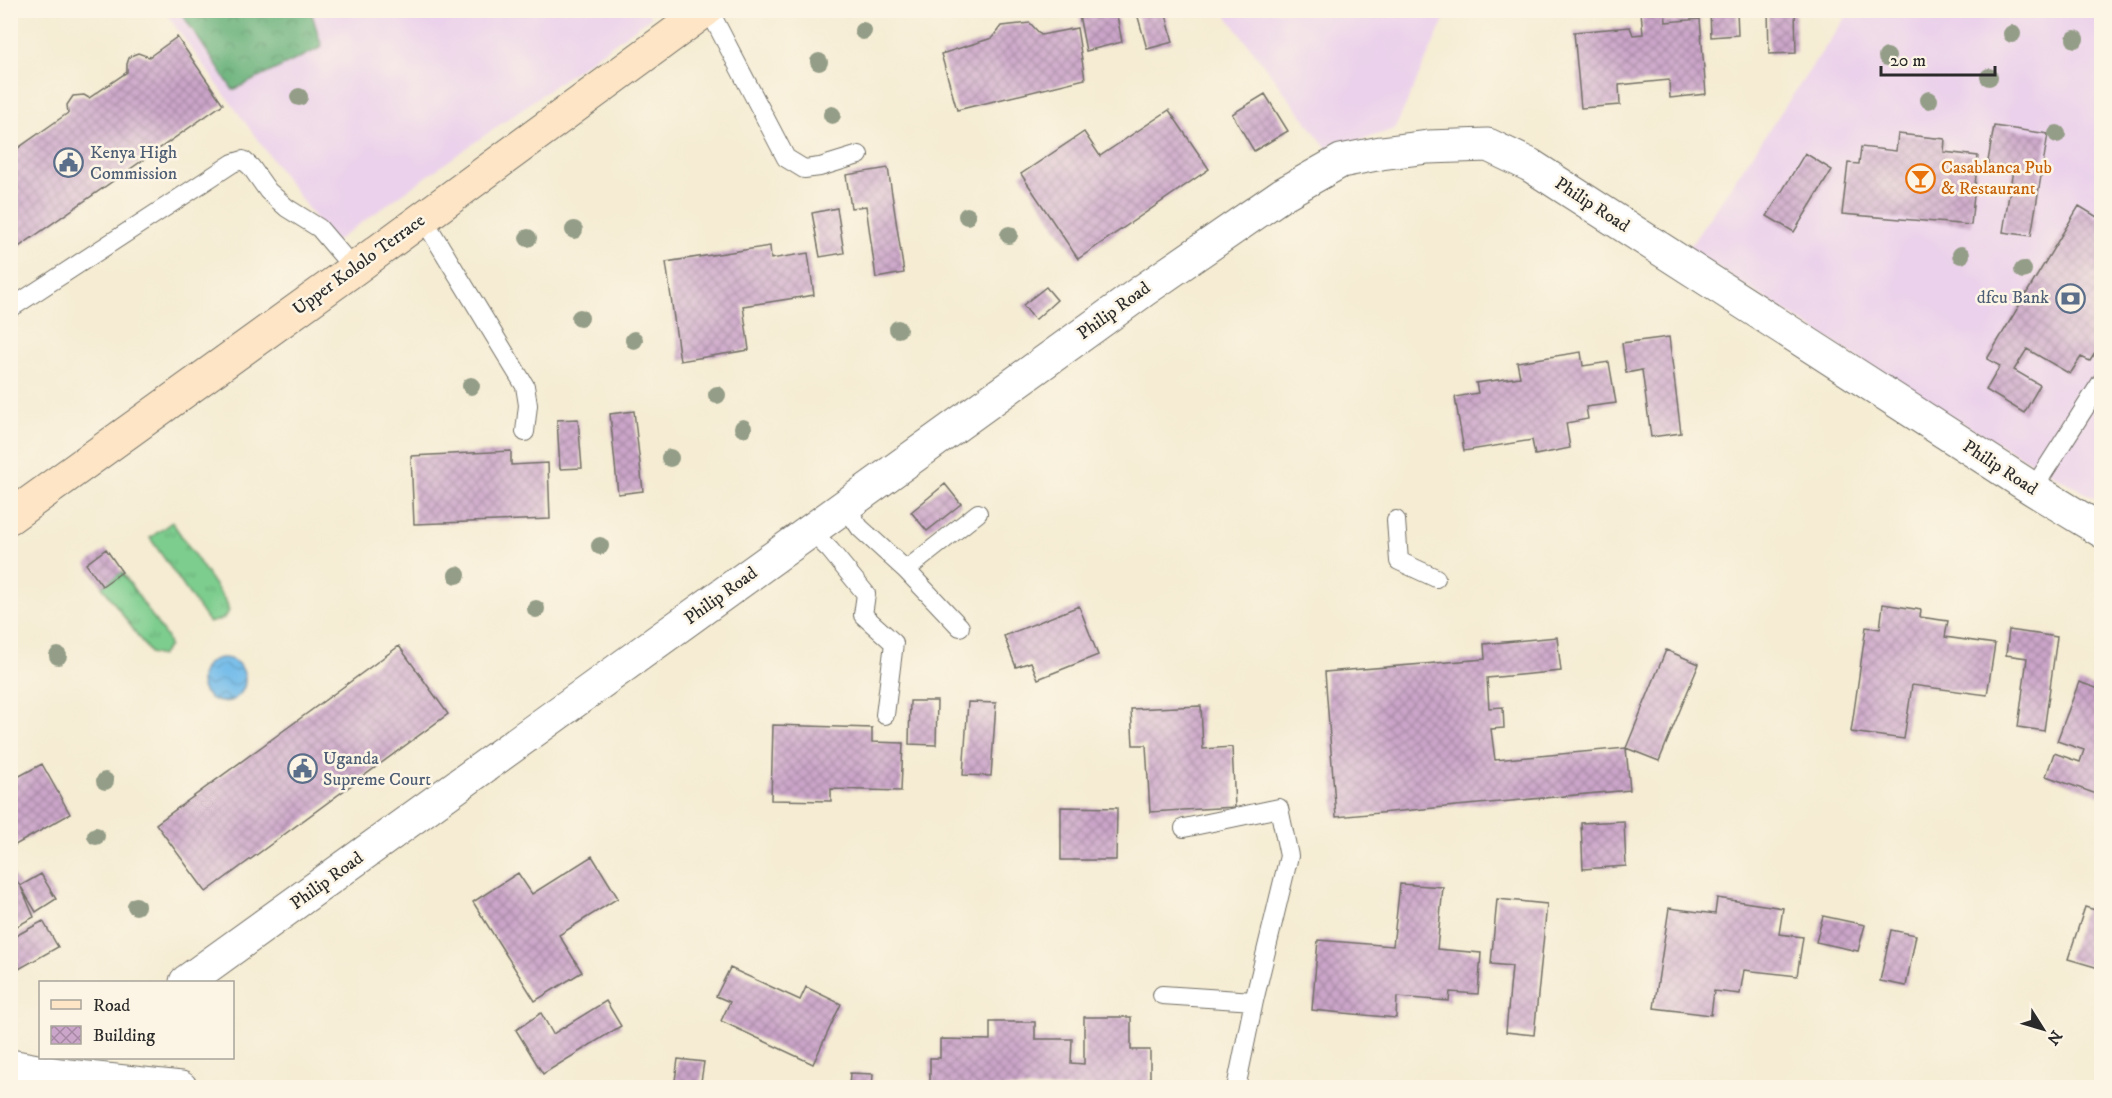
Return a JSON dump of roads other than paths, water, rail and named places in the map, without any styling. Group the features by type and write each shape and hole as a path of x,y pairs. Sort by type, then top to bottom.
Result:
{"main road":[{"name":"Upper Kololo Terrace","path":"10,517 708,10"}],"street":[{"name":"Philip Road","path":"187,981 1144,290 1283,194 1341,161 1428,147 1488,146 1530,165 2033,489 2102,531"},
{"path":"10,1066 181,1088"}],"lane":[{"path":"708,10 786,158 804,169 820,168 859,155"},
{"path":"11,308 233,163 243,160 251,167 268,191 287,208 319,228 354,269"},
{"path":"423,218 525,386 528,405 525,432"},
{"path":"2033,489 2102,381"},
{"path":"845,506 860,528 906,570 960,627"},
{"path":"906,570 978,513"},
{"path":"1396,520 1399,561 1436,578"},
{"path":"810,531 830,550 866,594 863,615 894,643 885,715"},
{"path":"1184,828 1279,808 1289,856 1254,1001 1236,1088"},
{"path":"1162,995 1254,1001"}],"water":[{"path":"223,658 232,659 239,664 244,671 244,689 239,696 232,701 223,702 214,701 207,696 202,689 201,680 202,671 207,664 214,659"}],"place":[{"name":"Kenya High Commission","path":"69,163"},
{"name":"Casablanca Pub & Restaurant","path":"1920,178"},
{"name":"dfcu Bank","path":"2070,298"},
{"name":"Uganda Supreme Court","path":"302,769"}]}
